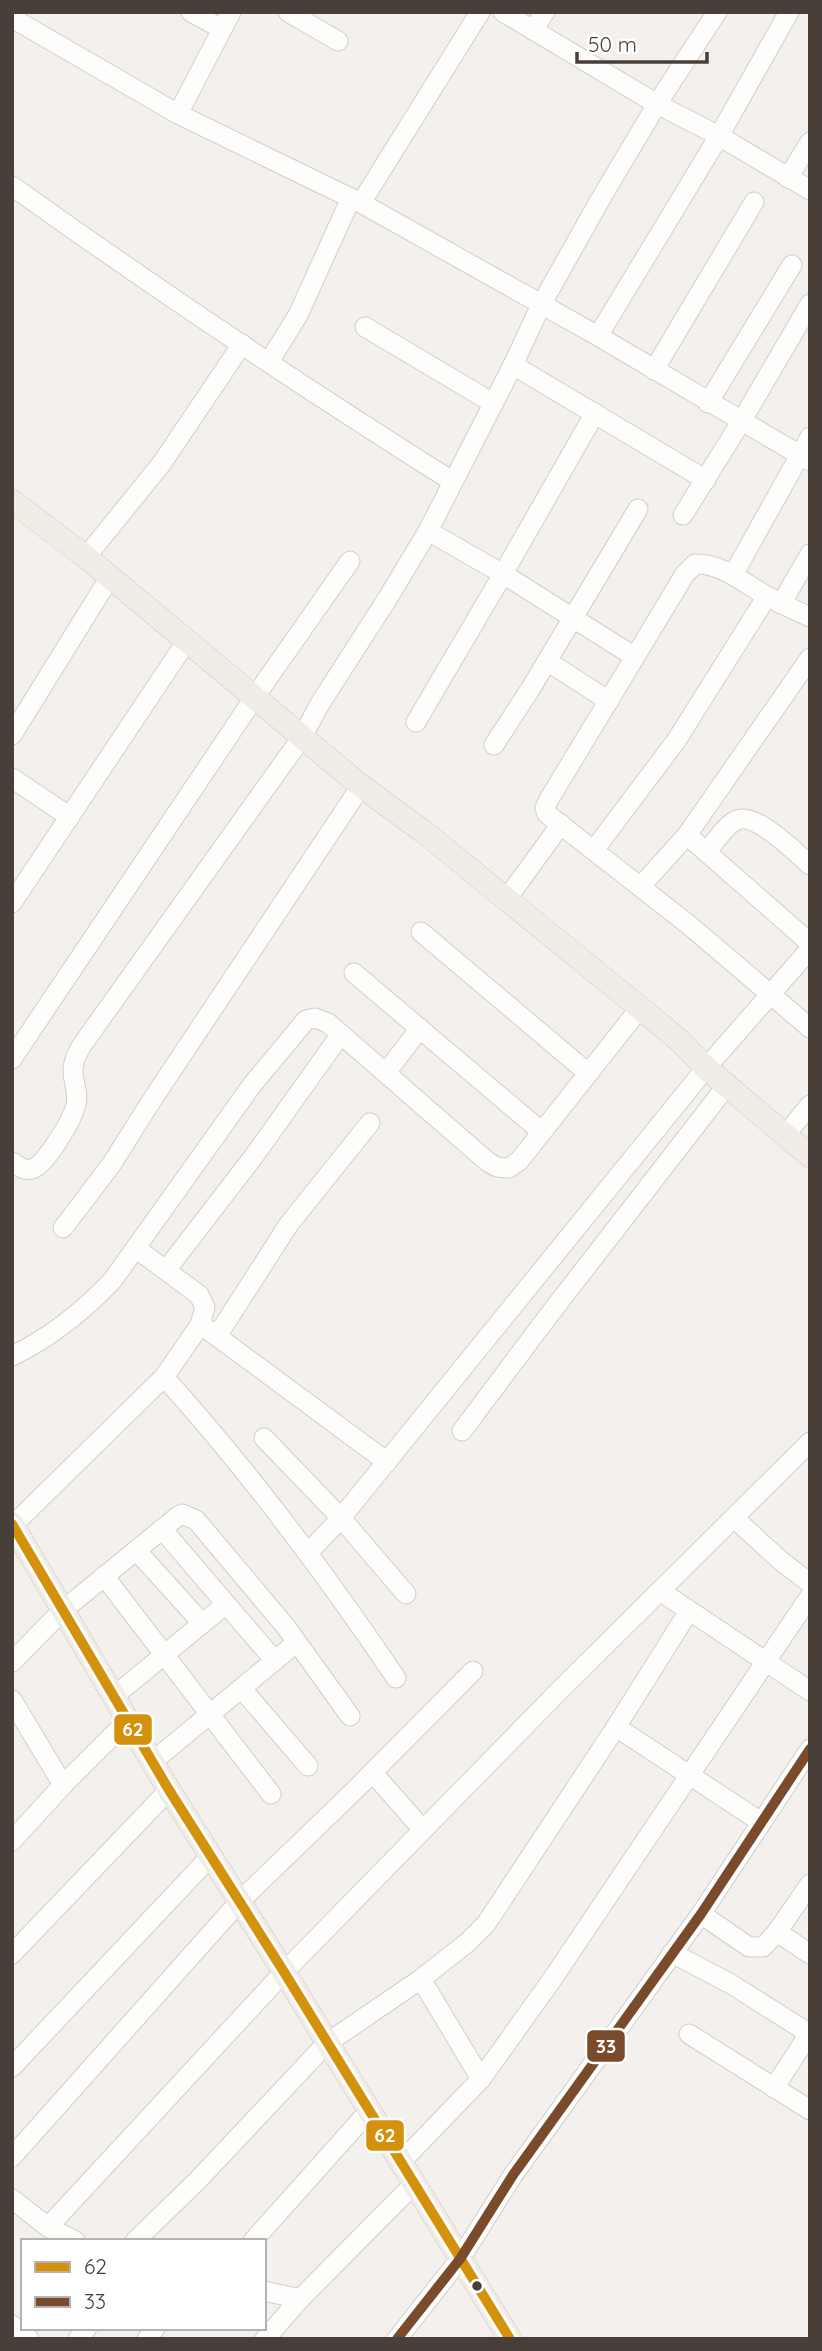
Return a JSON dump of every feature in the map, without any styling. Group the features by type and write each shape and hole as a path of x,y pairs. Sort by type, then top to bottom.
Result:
{"main road":[{"path":"12,500 86,557 361,786 424,832 640,1008 810,1156"},
{"path":"12,1525 169,1790 510,2339"}],"street":[{"path":"178,114 226,21 191,12"},
{"path":"288,12 338,41"},
{"path":"269,362 298,315 356,201 480,12"},
{"path":"503,12 657,104 719,136 810,190"},
{"path":"533,30 545,12"},
{"path":"12,1162 21,1168 32,1169 41,1163 52,1149 75,1109 77,1097 72,1073 74,1060 82,1045 302,737 428,531 541,305 657,104 717,12"},
{"path":"598,337 719,136 789,12"},
{"path":"12,18 178,114 356,201 598,337 805,458"},
{"path":"788,178 810,142"},
{"path":"12,186 114,259 452,481"},
{"path":"654,370 754,202"},
{"path":"708,403 792,265"},
{"path":"683,515 810,304"},
{"path":"365,327 493,403"},
{"path":"86,557 162,463 242,344"},
{"path":"513,365 706,480"},
{"path":"416,722 595,413"},
{"path":"733,575 805,458 810,437"},
{"path":"494,745 638,509"},
{"path":"428,531 503,574 635,657"},
{"path":"594,850 810,554"},
{"path":"12,1059 254,698 350,561"},
{"path":"810,617 707,563 695,564 685,574 545,808 547,814 641,886 810,1028"},
{"path":"12,735 110,578"},
{"path":"13,901 186,642"},
{"path":"641,886 687,835 810,658"},
{"path":"547,661 609,701"},
{"path":"12,778 70,817"},
{"path":"62,1228 111,1165 361,786"},
{"path":"706,852 739,818 770,831 810,865"},
{"path":"506,900 561,824"},
{"path":"687,835 810,943"},
{"path":"421,932 588,1073"},
{"path":"308,1553 387,1462 706,1068 810,949"},
{"path":"354,973 542,1132"},
{"path":"12,1356 60,1327 91,1303 112,1281 244,1096 306,1020 316,1018 328,1023 488,1162 497,1167 509,1168 519,1161 640,1008"},
{"path":"386,1073 419,1028"},
{"path":"167,1269 254,1156 341,1034"},
{"path":"462,1431 728,1084"},
{"path":"786,1134 810,1105"},
{"path":"217,1336 289,1224 370,1123"},
{"path":"12,1525 164,1377 200,1325 205,1307 199,1295 137,1249"},
{"path":"200,1325 387,1462"},
{"path":"164,1377 214,1432 308,1553 396,1678"},
{"path":"264,1438 341,1518 406,1594"},
{"path":"48,2227 284,1972 810,1442"},
{"path":"12,1662 62,1611 183,1514 196,1520 296,1643 350,1716"},
{"path":"734,1518 781,1561 810,1583"},
{"path":"162,1529 275,1661"},
{"path":"136,1550 202,1623"},
{"path":"104,1576 271,1794"},
{"path":"660,1591 810,1691"},
{"path":"401,2162 481,2079 551,1980 810,1595"},
{"path":"113,1697 226,1604"},
{"path":"137,2239 197,2181 327,2043 421,1979 468,1942 486,1924 689,1611"},
{"path":"152,1762 296,1643"},
{"path":"12,2157 239,1902 373,1773 473,1671"},
{"path":"242,1689 308,1766"},
{"path":"12,1700 63,1785"},
{"path":"12,1841 127,1721"},
{"path":"616,1727 761,1822"},
{"path":"397,2339 460,2259 513,2175 701,1914 810,1749"},
{"path":"373,1773 423,1830"},
{"path":"12,1954 169,1790"},
{"path":"12,2067 210,1857"},
{"path":"701,1914 749,1947 763,1947 777,1932 810,1884"},
{"path":"777,1932 810,1954"},
{"path":"672,1953 731,1984 809,2034 774,2088"},
{"path":"421,1979 481,2079"},
{"path":"689,2034 810,2110"},
{"path":"255,2239 369,2111"},
{"path":"265,2339 414,2184"},
{"path":"12,2199 48,2227 71,2239"},
{"path":"266,2292 300,2300"},
{"path":"12,2325 29,2339"}],"transit line":[{"name":"62","path":"12,1524 169,1790 510,2339"},
{"name":"33","path":"397,2339 460,2259 513,2175 701,1914 810,1749"}]}
